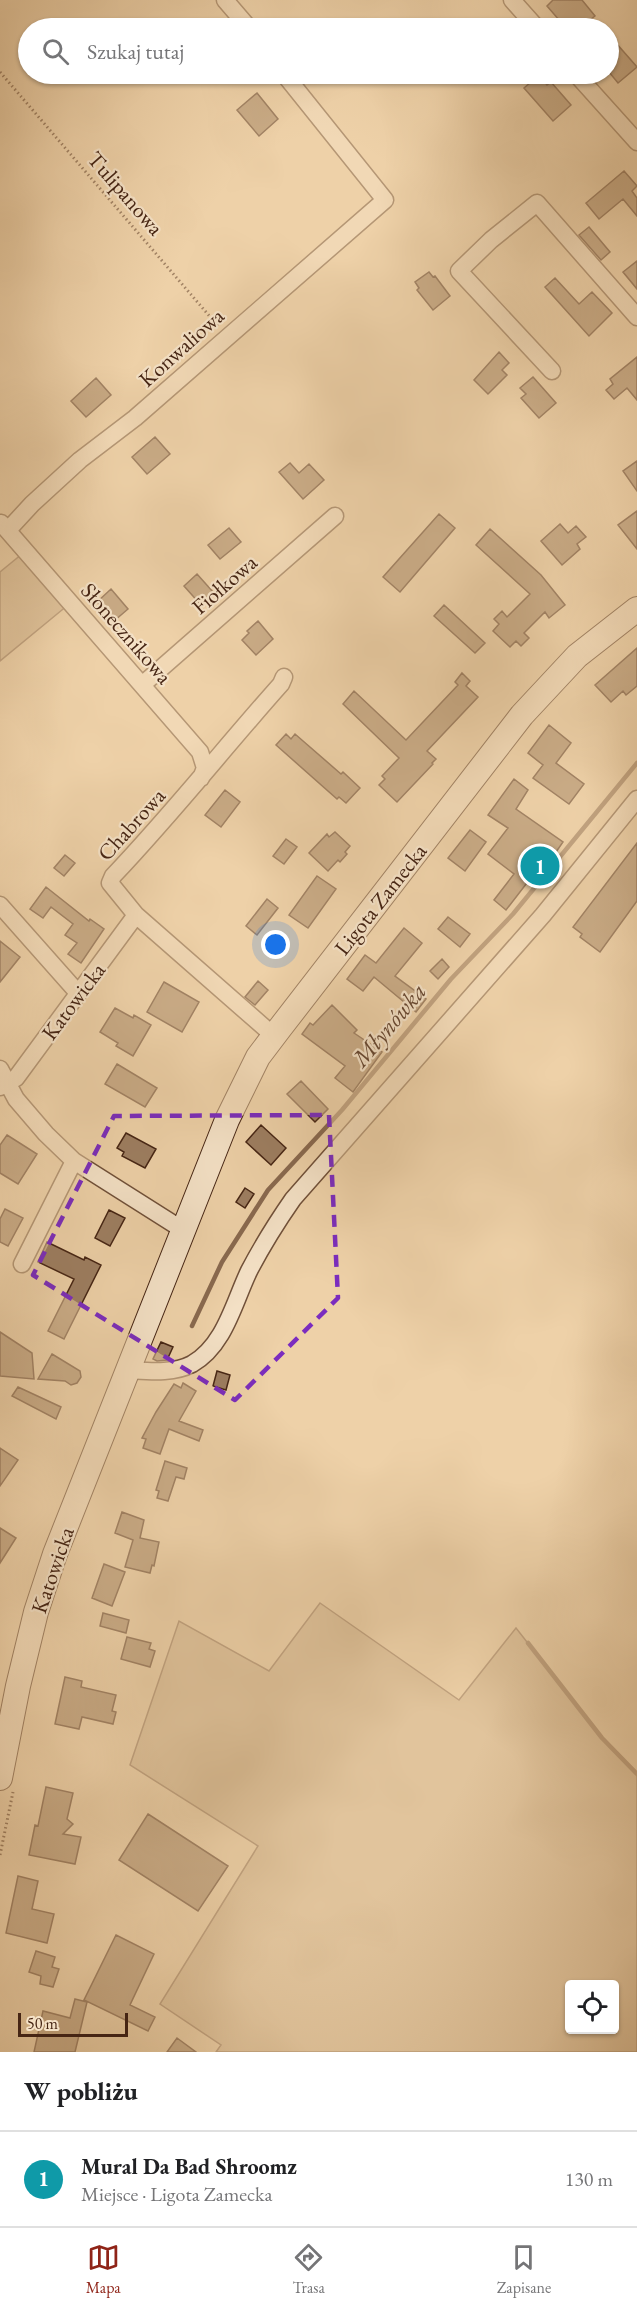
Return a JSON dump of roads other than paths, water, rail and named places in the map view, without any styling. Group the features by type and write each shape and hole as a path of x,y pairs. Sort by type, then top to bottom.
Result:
{"main road":[{"name":"Ligota Zamecka","path":"183,1230 241,1088 258,1057 522,716 577,656 637,609"},
{"name":"Katowicka","path":"7,1783 18,1686 36,1612 56,1554 183,1230"}],"street":[{"path":"225,0 240,18"},
{"path":"512,0 528,18"},
{"name":"Konwaliowa","path":"4,526 80,460 135,418 225,337 385,200 292,84"},
{"path":"585,84 637,142"},
{"path":"552,371 459,271 491,240 537,203 637,317"},
{"name":"Fiołkowa","path":"142,685 335,516"},
{"name":"Słonecznikowa","path":"4,526 200,752 205,768 201,779"},
{"name":"Chabrowa","path":"274,1036 136,915 110,883 113,876 201,779 218,755 284,677"},
{"path":"128,1370 177,1369 192,1364 211,1349 233,1311 249,1271 278,1220 293,1199 543,915 637,799"},
{"path":"0,905 78,993"},
{"name":"Katowicka","path":"136,915 16,1078 2,1080 46,1134 74,1161 183,1230"},
{"path":"22,1264 74,1161"}],"waterway":[{"name":"Młynówka","path":"192,1326 222,1262 268,1190 342,1110 451,979 513,914 637,763"},
{"path":"528,1643 602,1738 637,1774"}],"place":[{"name":"Mural Da Bad Shroomz","path":"540,866"}]}
